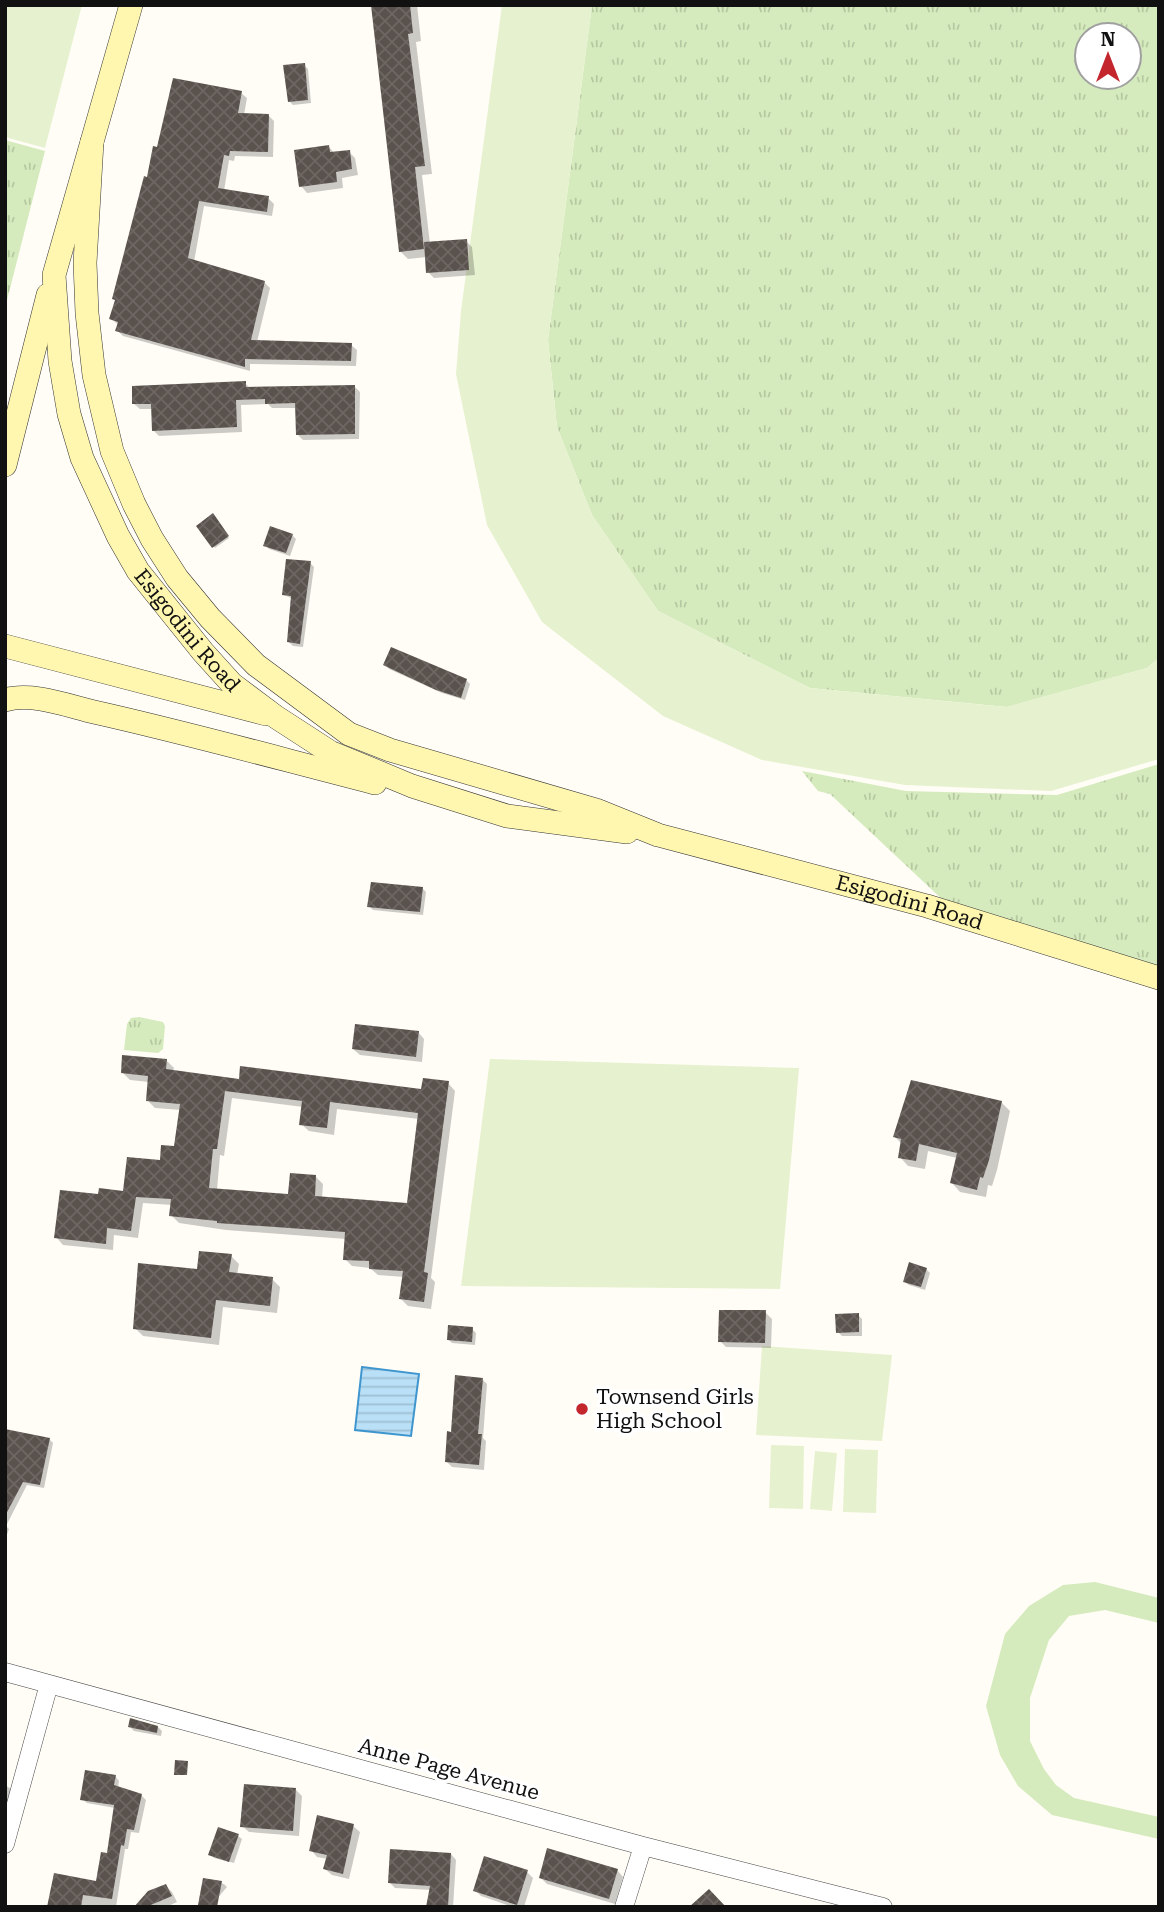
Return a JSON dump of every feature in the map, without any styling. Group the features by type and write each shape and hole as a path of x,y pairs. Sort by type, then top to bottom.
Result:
{"main road":[{"name":"Esigodini Road","path":"131,5 54,275 60,361 69,414 82,458 118,536 138,571 232,684 330,752 412,786 507,816 658,835"},
{"name":"Esigodini Road","path":"92,142 85,263 94,375 112,451 134,504 177,578 210,618 256,666 349,734 390,750 596,810 658,835 927,906 1159,978"},
{"path":"5,465 54,275"},
{"path":"5,646 349,734"},
{"path":"5,700 34,699 147,724 507,816"}],"street":[{"name":"Anne Page Avenue","path":"5,1672 643,1846 883,1907"},
{"path":"5,1844 50,1684"},
{"path":"624,1907 643,1846"}],"green space":[{"path":"5,5 82,5 45,148 5,137"},
{"path":"502,5 592,5 548,340 557,427 592,515 658,611 810,688 1006,707 1147,668 1159,658 1159,759 1051,791 905,785 762,760 663,716 542,622 487,525 456,374 461,311"},
{"path":"592,5 1159,5 1159,658 1147,668 1007,707 810,688 658,611 592,515 557,427 548,340"},
{"path":"5,140 45,151 5,308"},
{"path":"1159,764 1159,973 946,903 830,794 818,791 802,771 906,791 1057,795"},
{"path":"131,1018 163,1022 163,1049 158,1053 124,1050 127,1024"},
{"path":"490,1059 799,1068 780,1289 461,1286"},
{"path":"762,1346 892,1355 882,1441 756,1435"},
{"path":"771,1445 804,1446 803,1509 769,1508"},
{"path":"845,1449 878,1450 876,1513 843,1512"},
{"path":"815,1451 837,1453 832,1511 810,1509"},
{"path":"1095,1582 1159,1598 1159,1623 1105,1610 1069,1616 1049,1640 1030,1698 1030,1741 1044,1769 1056,1785 1074,1798 1159,1817 1159,1839 1052,1815 1018,1786 1000,1755 986,1706 1005,1634 1029,1606 1063,1585"}],"water":[{"path":"362,1367 419,1374 411,1436 355,1430"}],"building":[{"path":"371,5 410,5 413,33 408,34 425,166 415,167 424,249 399,252"},
{"path":"305,63 308,100 288,102 283,65"},
{"path":"173,78 242,91 238,113 269,114 268,152 230,151 229,156 224,155 218,188 269,196 267,212 199,201 188,258 265,281 251,340 352,343 351,361 245,359 245,367 115,331 118,322 109,319 115,300 112,299 144,176 147,177 153,146 157,147"},
{"path":"329,145 330,152 350,150 352,169 336,172 337,182 299,187 294,150"},
{"path":"467,239 469,270 426,273 424,242"},
{"path":"246,381 246,387 355,385 355,434 296,435 295,403 265,404 265,399 236,400 237,427 152,431 151,404 132,404 132,386"},
{"path":"213,513 229,536 212,548 196,526"},
{"path":"270,526 293,534 286,553 263,546"},
{"path":"286,559 311,561 300,644 287,642 291,596 282,595"},
{"path":"391,647 467,679 461,698 436,690 383,665"},
{"path":"371,882 423,887 420,912 367,907"},
{"path":"355,1024 419,1031 416,1057 352,1049"},
{"path":"122,1055 167,1059 166,1069 239,1079 240,1066 421,1089 423,1078 449,1081 424,1272 428,1273 424,1302 399,1299 403,1271 369,1269 369,1261 343,1260 345,1232 217,1223 169,1216 171,1199 136,1197 131,1231 107,1228 106,1244 54,1238 60,1190 98,1194 99,1188 123,1191 127,1157 160,1160 161,1145 174,1146 180,1104 146,1101 148,1076 121,1073","holes":["225,1091 302,1101 299,1125 327,1128 330,1102 418,1113 407,1203 315,1196 316,1175 290,1173 288,1194 209,1188 213,1149 217,1149"]},
{"path":"911,1080 1002,1101 989,1160 977,1190 950,1183 957,1153 919,1144 916,1161 898,1158 901,1139 893,1137"},
{"path":"199,1251 232,1254 229,1272 273,1277 270,1306 216,1300 211,1338 133,1329 138,1263 197,1269"},
{"path":"909,1262 927,1268 921,1287 903,1282"},
{"path":"719,1310 766,1310 765,1343 718,1342"},
{"path":"859,1313 859,1332 836,1333 835,1314"},
{"path":"448,1325 473,1327 472,1342 447,1340"},
{"path":"455,1375 483,1378 478,1434 482,1434 479,1465 445,1462 447,1431 451,1432"},
{"path":"5,1429 50,1438 40,1485 23,1482 5,1516"},
{"path":"130,1718 158,1726 157,1733 128,1727"},
{"path":"175,1760 188,1761 187,1775 174,1775"},
{"path":"85,1770 116,1775 114,1785 142,1794 134,1830 127,1829 124,1846 121,1845 112,1899 83,1895 81,1907 47,1907 54,1873 96,1881 101,1852 107,1853 114,1805 80,1800"},
{"path":"244,1784 296,1788 293,1831 240,1827"},
{"path":"317,1815 354,1824 343,1874 323,1869 327,1855 309,1851"},
{"path":"218,1827 239,1834 229,1862 208,1855"},
{"path":"547,1848 618,1869 609,1899 539,1878"},
{"path":"390,1849 451,1853 448,1907 426,1907 430,1886 388,1883"},
{"path":"484,1856 528,1870 517,1905 473,1891"},
{"path":"203,1878 222,1881 217,1907 198,1905"},
{"path":"166,1884 172,1896 146,1907 134,1907 148,1891"},
{"path":"709,1889 726,1907 689,1907"}],"place":[{"name":"Townsend Girls High School","path":"582,1409"}]}
